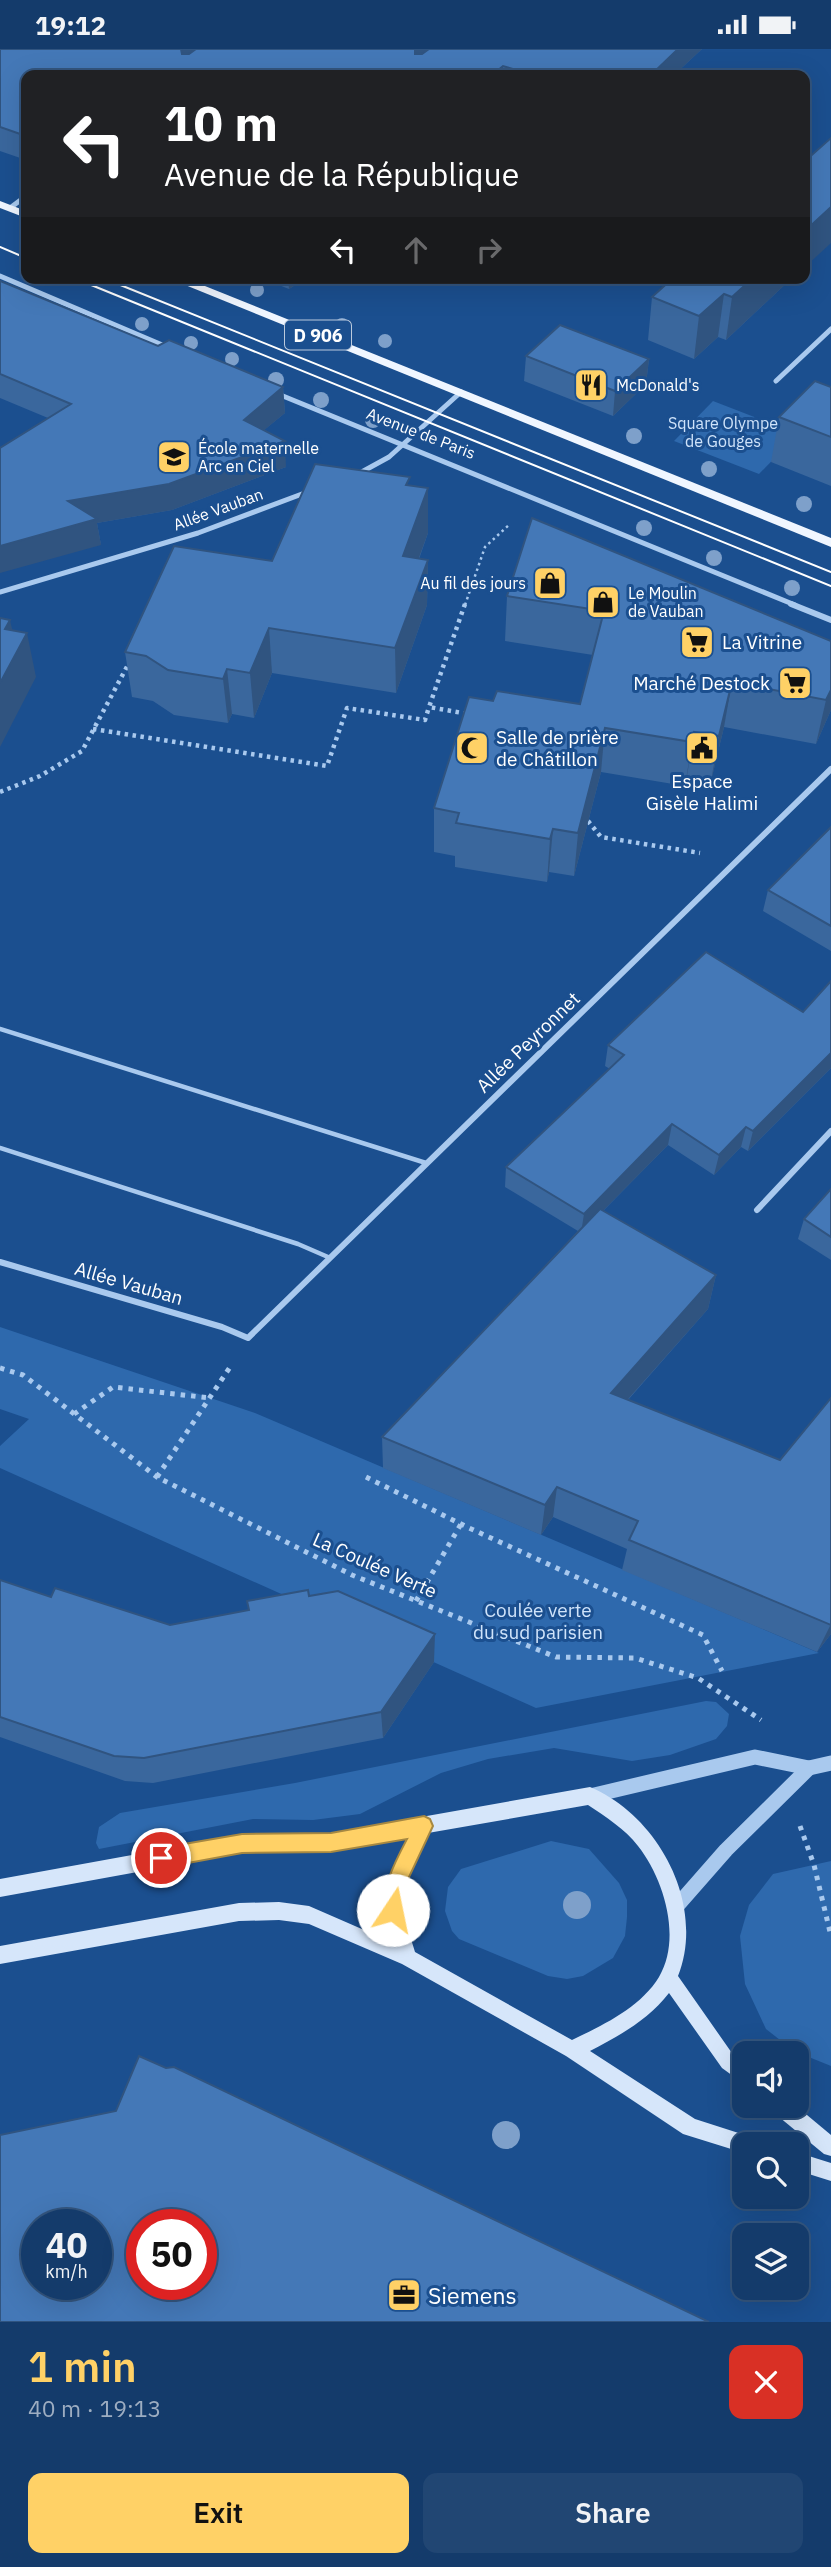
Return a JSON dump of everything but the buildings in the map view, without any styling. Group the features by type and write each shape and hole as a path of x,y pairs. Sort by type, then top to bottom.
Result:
{"main road":[{"name":"D 906","path":"189,284 831,543"},
{"path":"0,1888 242,1844 331,1842 590,1796 630,1823 646,1841 669,1885 676,1907 675,1958 668,1977 655,1997 608,2032 572,2050"},
{"path":"408,1958 393,1910 400,1875 424,1826"},
{"path":"0,1955 239,1912 279,1911 309,1915 408,1958 572,2050 690,2127 732,2140"},
{"path":"668,1977 732,2065"},
{"path":"796,2118 831,2147"},
{"path":"809,2165 831,2172"}],"street":[{"path":"5,206 21,198"},
{"path":"0,276 176,351"},
{"path":"776,381 831,329"},
{"path":"355,475 382,461 402,446 461,392"},
{"name":"Avenue de Paris","path":"276,393 831,620"},
{"name":"Allée Vauban","path":"0,592 198,533 318,488"},
{"name":"Allée Peyronnet","path":"248,1338 831,769"},
{"path":"757,1210 831,1131"},
{"name":"Allée Vauban","path":"0,1262 222,1327 248,1338"},
{"path":"590,1796 755,1757 809,1768 831,1763"},
{"path":"676,1907 726,1850 809,1768"}],"lane":[{"path":"0,1029 426,1163"},
{"path":"0,1148 298,1244 328,1257"}],"path":[{"path":"93,729 327,766 347,708 425,720 485,547 537,498"},
{"path":"0,792 40,776 82,751 132,656"},
{"path":"429,707 479,716"},
{"path":"588,821 601,837 738,859"},
{"name":"La Coulée Verte","path":"0,1368 23,1375 157,1477 352,1575 556,1657 635,1658 698,1678 764,1722"},
{"path":"74,1414 113,1387 211,1398 157,1477"},
{"path":"366,1477 461,1524 704,1635 722,1671"},
{"path":"416,1601 461,1524"},
{"path":"801,1828 814,1865 831,1936"}],"green space":[{"name":"Square Olympe de Gouges","path":"713,401 798,434 759,474 674,441"},
{"name":"Coulée verte du sud parisien","path":"0,1327 255,1413 819,1653 536,1708 0,1468 0,1446 29,1419 0,1409"},
{"path":"706,1701 716,1702 729,1714 727,1726 716,1739 670,1755 632,1761 554,1748 488,1759 441,1773 360,1814 313,1820 253,1819 99,1849 96,1843 99,1827 120,1813 295,1783"},
{"path":"551,1841 589,1849 619,1883 627,1900 625,1936 613,1958 583,1976 567,1979 548,1976 459,1939 452,1931 445,1911 448,1887 461,1869"},
{"path":"831,1861 831,2066 809,2057 809,2041 781,2041 766,2029 745,1984 740,1936 749,1905 773,1874"}],"tram line":[{"path":"0,247 21,256"},
{"path":"89,284 831,586"},
{"path":"118,284 831,572"}],"place":[{"name":"McDonald's","path":"591,385"},
{"name":"École maternelle Arc en Ciel","path":"174,457"},
{"name":"Au fil des jours","path":"550,583"},
{"name":"Le Moulin de Vauban","path":"603,602"},
{"name":"La Vitrine","path":"697,642"},
{"name":"Marché Destock","path":"795,683"},
{"name":"Salle de prière de Châtillon","path":"472,748"},
{"name":"Espace Gisèle Halimi","path":"702,748"},
{"name":"Siemens","path":"404,2295"}],"route":[{"path":"161,1858 242,1844 331,1842 424,1826 400,1875 393,1910"}]}
